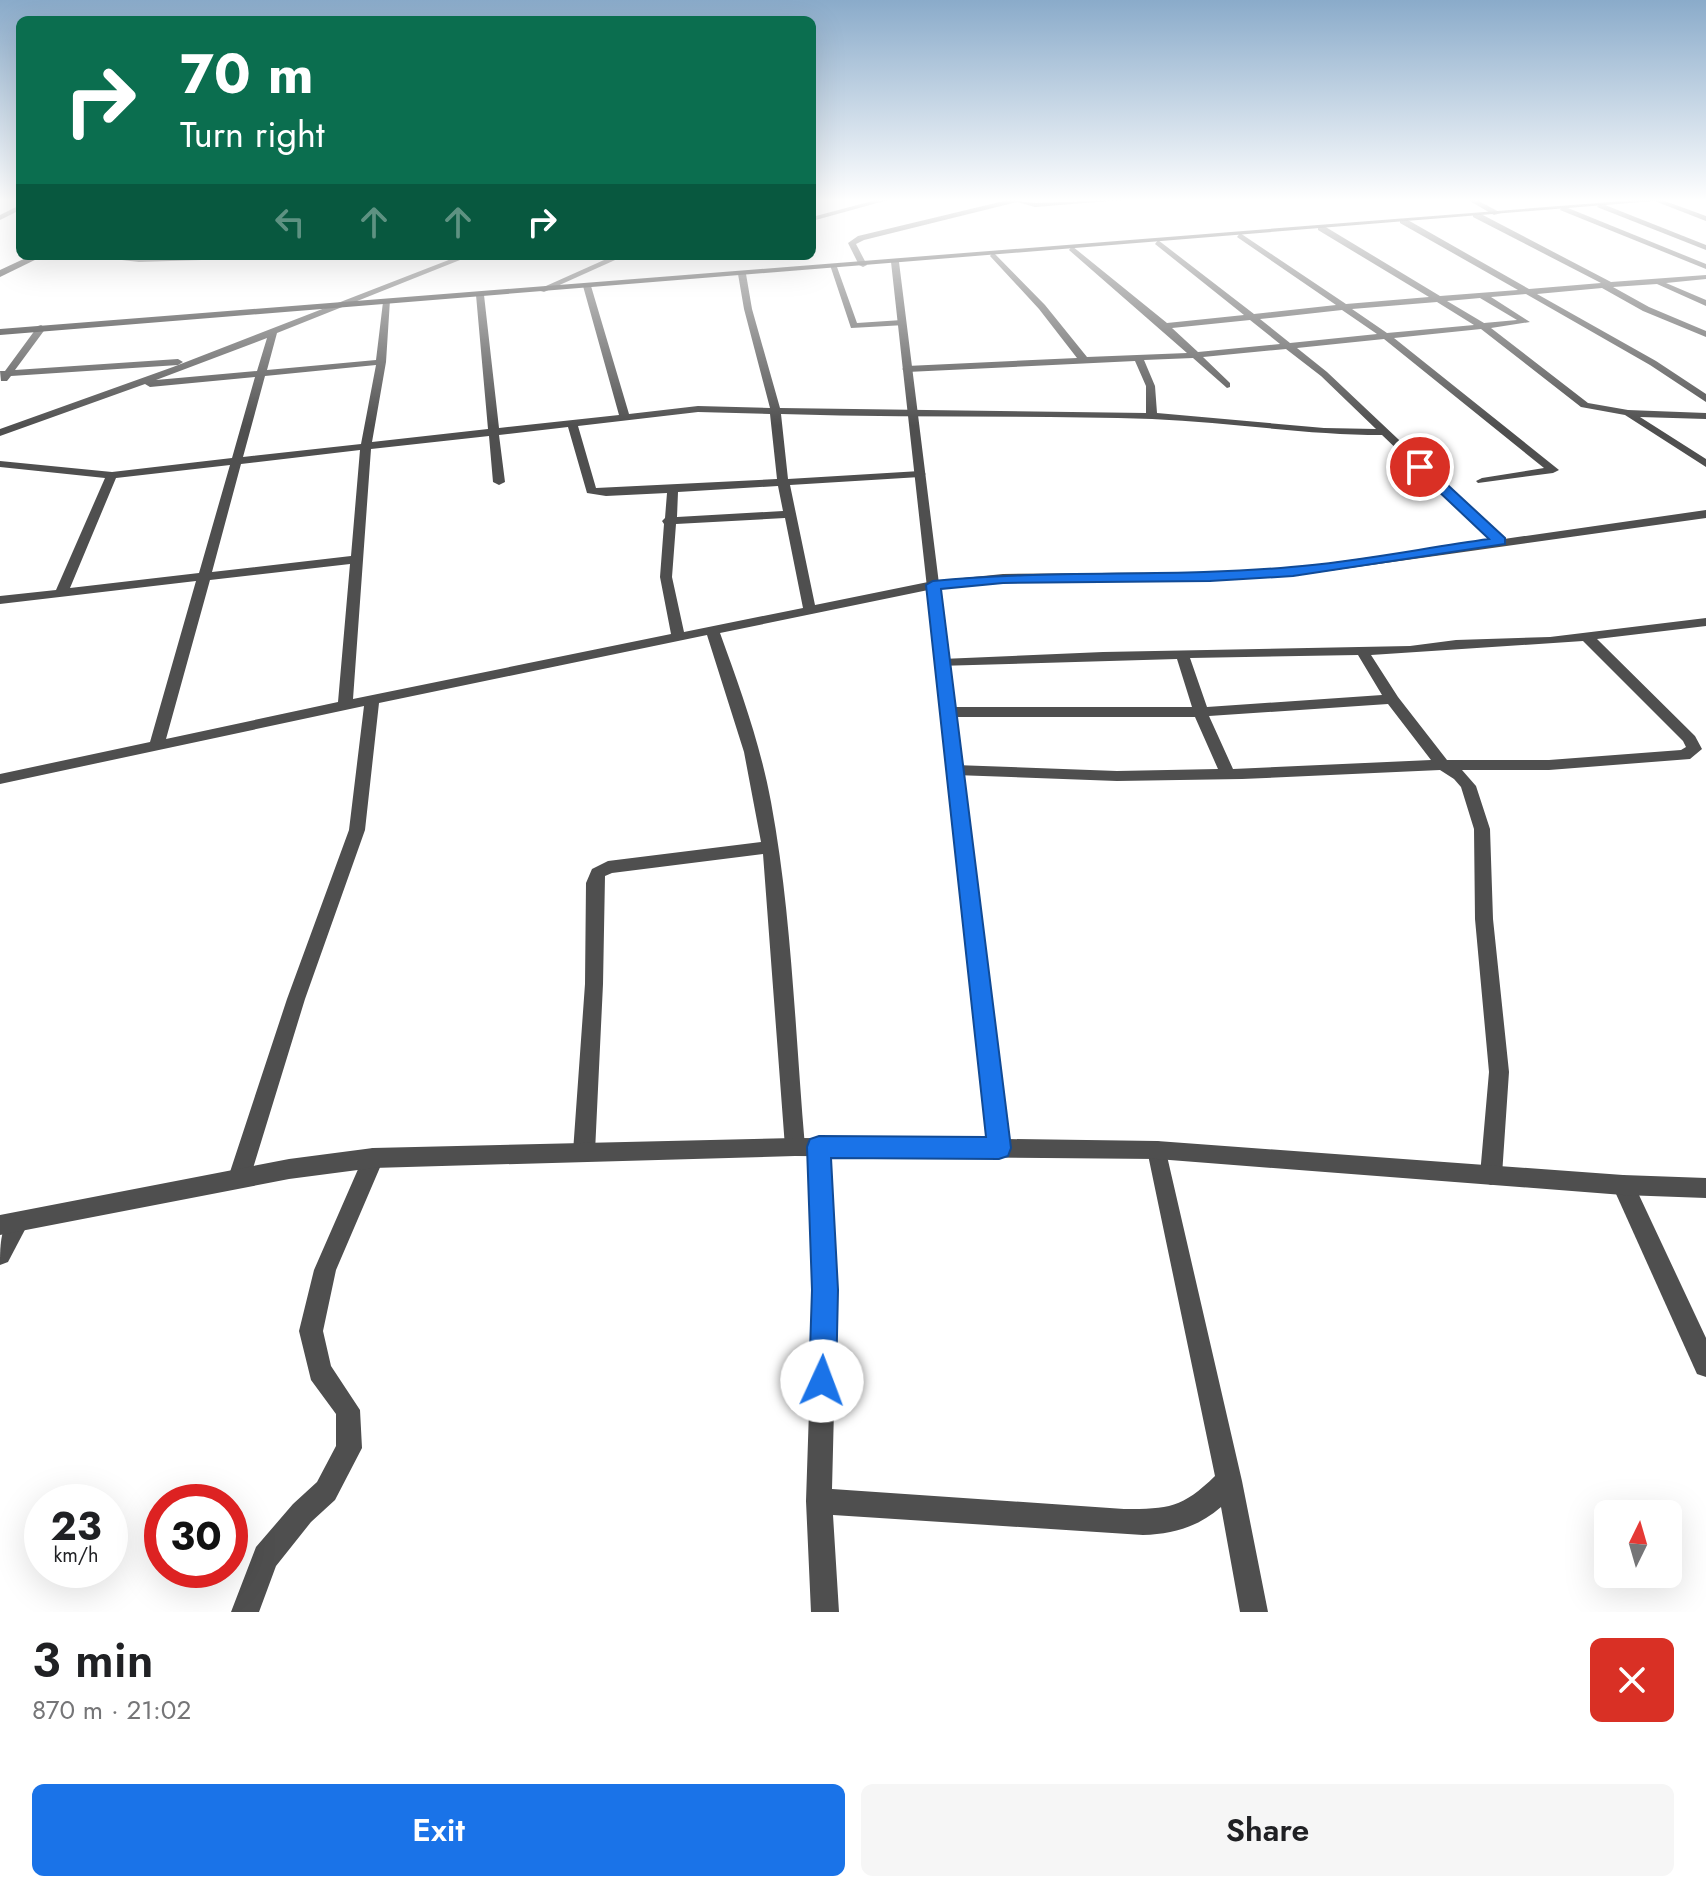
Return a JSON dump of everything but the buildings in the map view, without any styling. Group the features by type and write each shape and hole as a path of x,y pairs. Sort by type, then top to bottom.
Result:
{"main road":[{"path":"0,332 726,275"}],"street":[{"path":"0,433 132,386 418,275"},
{"path":"541,290 575,275"},
{"path":"742,275 775,409 783,481 810,610"},
{"path":"836,275 854,326 902,323"},
{"path":"897,275 999,1148"},
{"path":"1013,275 1084,360"},
{"path":"1104,275 1165,326 1227,385"},
{"path":"1200,275 1324,374 1500,541"},
{"path":"1298,275 1387,337 1553,470 1482,481"},
{"path":"1399,275 1484,327 1585,405 1628,413 1706,416"},
{"path":"1498,275 1653,363 1706,399"},
{"path":"1589,275 1690,327 1706,332"},
{"path":"1165,326 1344,307 1706,277"},
{"path":"1656,282 1706,303"},
{"path":"587,286 625,417"},
{"path":"480,295 499,482"},
{"path":"907,369 1195,355 1526,322 1481,295"},
{"path":"345,705 366,446 381,362 387,302"},
{"path":"0,385 4,374 41,328"},
{"path":"156,747 273,332"},
{"path":"1138,358 1155,396 1151,416"},
{"path":"4,374 193,361"},
{"path":"132,386 381,362"},
{"path":"0,464 112,475 698,409 914,415 1151,416 1223,419 1303,431 1383,432"},
{"path":"1628,413 1706,464"},
{"path":"572,423 591,491 920,474"},
{"path":"61,593 112,475"},
{"path":"673,489 668,521 666,577 678,637"},
{"path":"668,521 790,514"},
{"path":"0,779 372,699 933,585 1018,578 1293,572 1500,541 1670,522 1706,514"},
{"path":"0,600 357,559"},
{"path":"942,663 1362,651 1586,636 1706,622"},
{"path":"712,630 752,753 768,847 783,968 786,1055 807,1147 825,1290 819,1501 825,1612"},
{"path":"955,770 1117,776 1443,765 1549,765 1685,755 1694,749 1690,739 1586,636"},
{"path":"1362,651 1392,699 1443,765 1459,775 1468,786 1482,829 1484,919 1499,1072 1491,1175"},
{"path":"1182,654 1201,712 1228,774"},
{"path":"239,1178 296,999 357,830 372,699"},
{"path":"948,712 1201,712 1392,699"},
{"path":"584,1152 594,984 595,883 598,873 608,867 768,847"},
{"path":"0,1254 9,1224 239,1178 373,1158 807,1147 1157,1150 1623,1185 1706,1188"},
{"path":"1157,1150 1229,1481 1254,1612"},
{"path":"245,1612 266,1557 302,1513 326,1491 349,1448 348,1410 320,1371 311,1331 325,1270 373,1158"},
{"path":"1623,1185 1706,1365"},
{"path":"819,1501 1124,1522 1170,1522 1202,1507 1229,1481"}],"route":[{"path":"822,1381 825,1290 819,1147 999,1148 933,585 1003,578 1293,572 1500,541 1420,467"}]}
